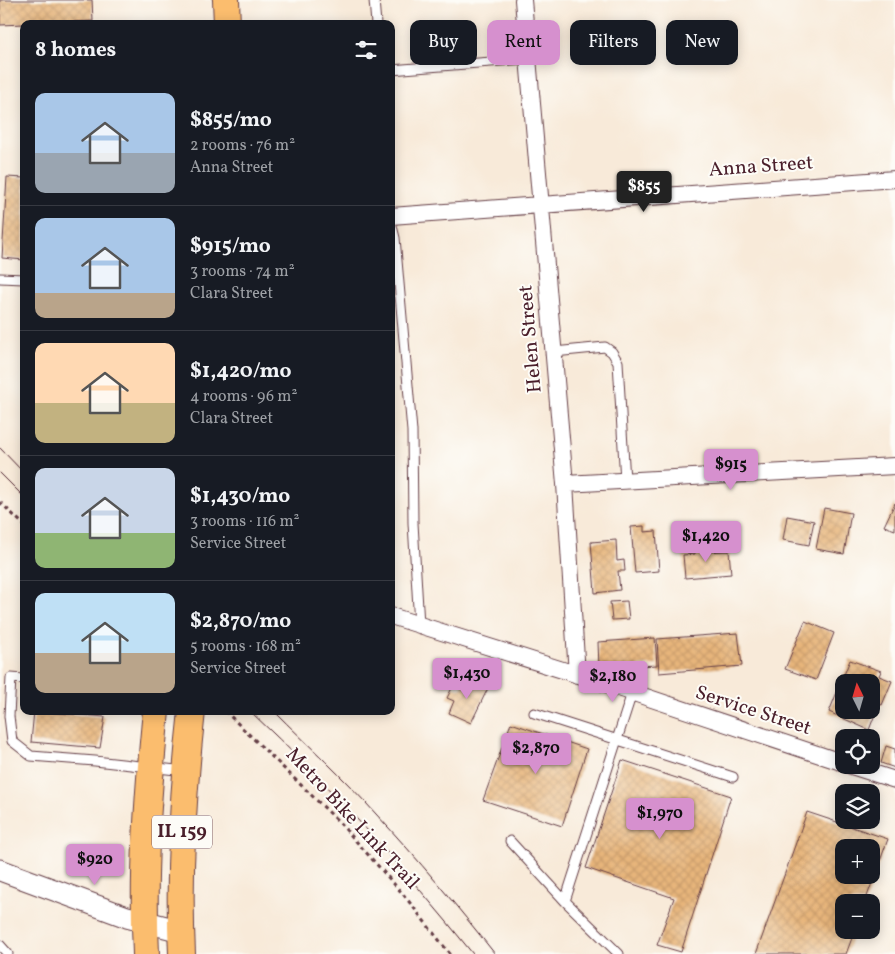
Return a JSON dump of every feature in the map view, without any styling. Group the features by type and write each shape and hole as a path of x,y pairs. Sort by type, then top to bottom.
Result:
{"main road":[{"path":"226,0 227,20"},
{"name":"IL 159","path":"146,954 144,922 146,841 156,715"},
{"name":"IL 159","path":"181,942 185,771 192,715"}],"street":[{"name":"Helen Street","path":"523,0 525,20"},
{"name":"Helen Street","path":"529,65 565,484 577,675"},
{"name":"Anna Street","path":"395,216 895,179"},
{"path":"565,484 895,466"},
{"name":"Service Street","path":"395,617 835,760"},
{"path":"876,774 895,780"},
{"path":"0,870 144,922 181,942"}],"lane":[{"path":"374,0 376,20"},
{"path":"395,70 487,62"},
{"path":"395,238 412,430 413,524 419,625"},
{"path":"0,278 20,279"},
{"path":"554,352 605,347 612,352 618,362 625,481"},
{"path":"20,679 11,678 9,716 12,741 31,756 185,771"},
{"path":"566,901 632,693"},
{"path":"534,712 733,777"},
{"path":"510,840 566,901 619,954"},
{"path":"0,945 8,954"}],"path":[{"path":"0,502 20,521"},
{"name":"Metro Bike Link Trail","path":"229,715 339,822 403,894 450,954"}],"building":[{"path":"0,0 92,0 93,20 20,20 20,24 0,25"},
{"path":"7,177 20,178 20,260 2,258"},
{"path":"895,503 895,530 884,526"},
{"path":"824,508 851,513 844,554 816,549"},
{"path":"787,516 814,521 809,545 783,540"},
{"path":"644,526 644,532 656,531 659,571 635,573 631,527"},
{"path":"616,540 617,561 624,560 625,571 618,571 620,590 595,593 591,542"},
{"path":"703,543 704,552 729,551 731,574 685,578 683,555 695,554 694,544"},
{"path":"627,601 629,619 612,620 610,602"},
{"path":"805,621 834,633 816,680 785,669"},
{"path":"738,633 742,666 659,673 657,639"},
{"path":"655,638 657,665 599,668 598,642"},
{"path":"850,660 881,671 880,674 844,674"},
{"path":"880,676 892,681 882,705 880,704"},
{"path":"466,678 488,688 471,723 449,713 454,701 447,698 453,686 461,689"},
{"path":"835,697 835,715 829,712"},
{"path":"34,715 105,717 100,748 31,742"},
{"path":"845,719 873,719 869,729"},
{"path":"511,723 587,749 562,826 483,800"},
{"path":"886,746 895,749 895,768 881,763"},
{"path":"622,760 731,796 681,952 657,945 674,898 586,868"},
{"path":"807,812 835,821 835,829 858,829 888,839 880,861 880,839 835,839 835,884 872,884 868,894 835,894 835,939 852,939 846,954 756,954"}],"tram line":[{"path":"0,448 20,469"},
{"path":"0,473 20,493"},
{"path":"254,715 366,828 473,954"},
{"path":"278,715 392,831 495,954"}]}
